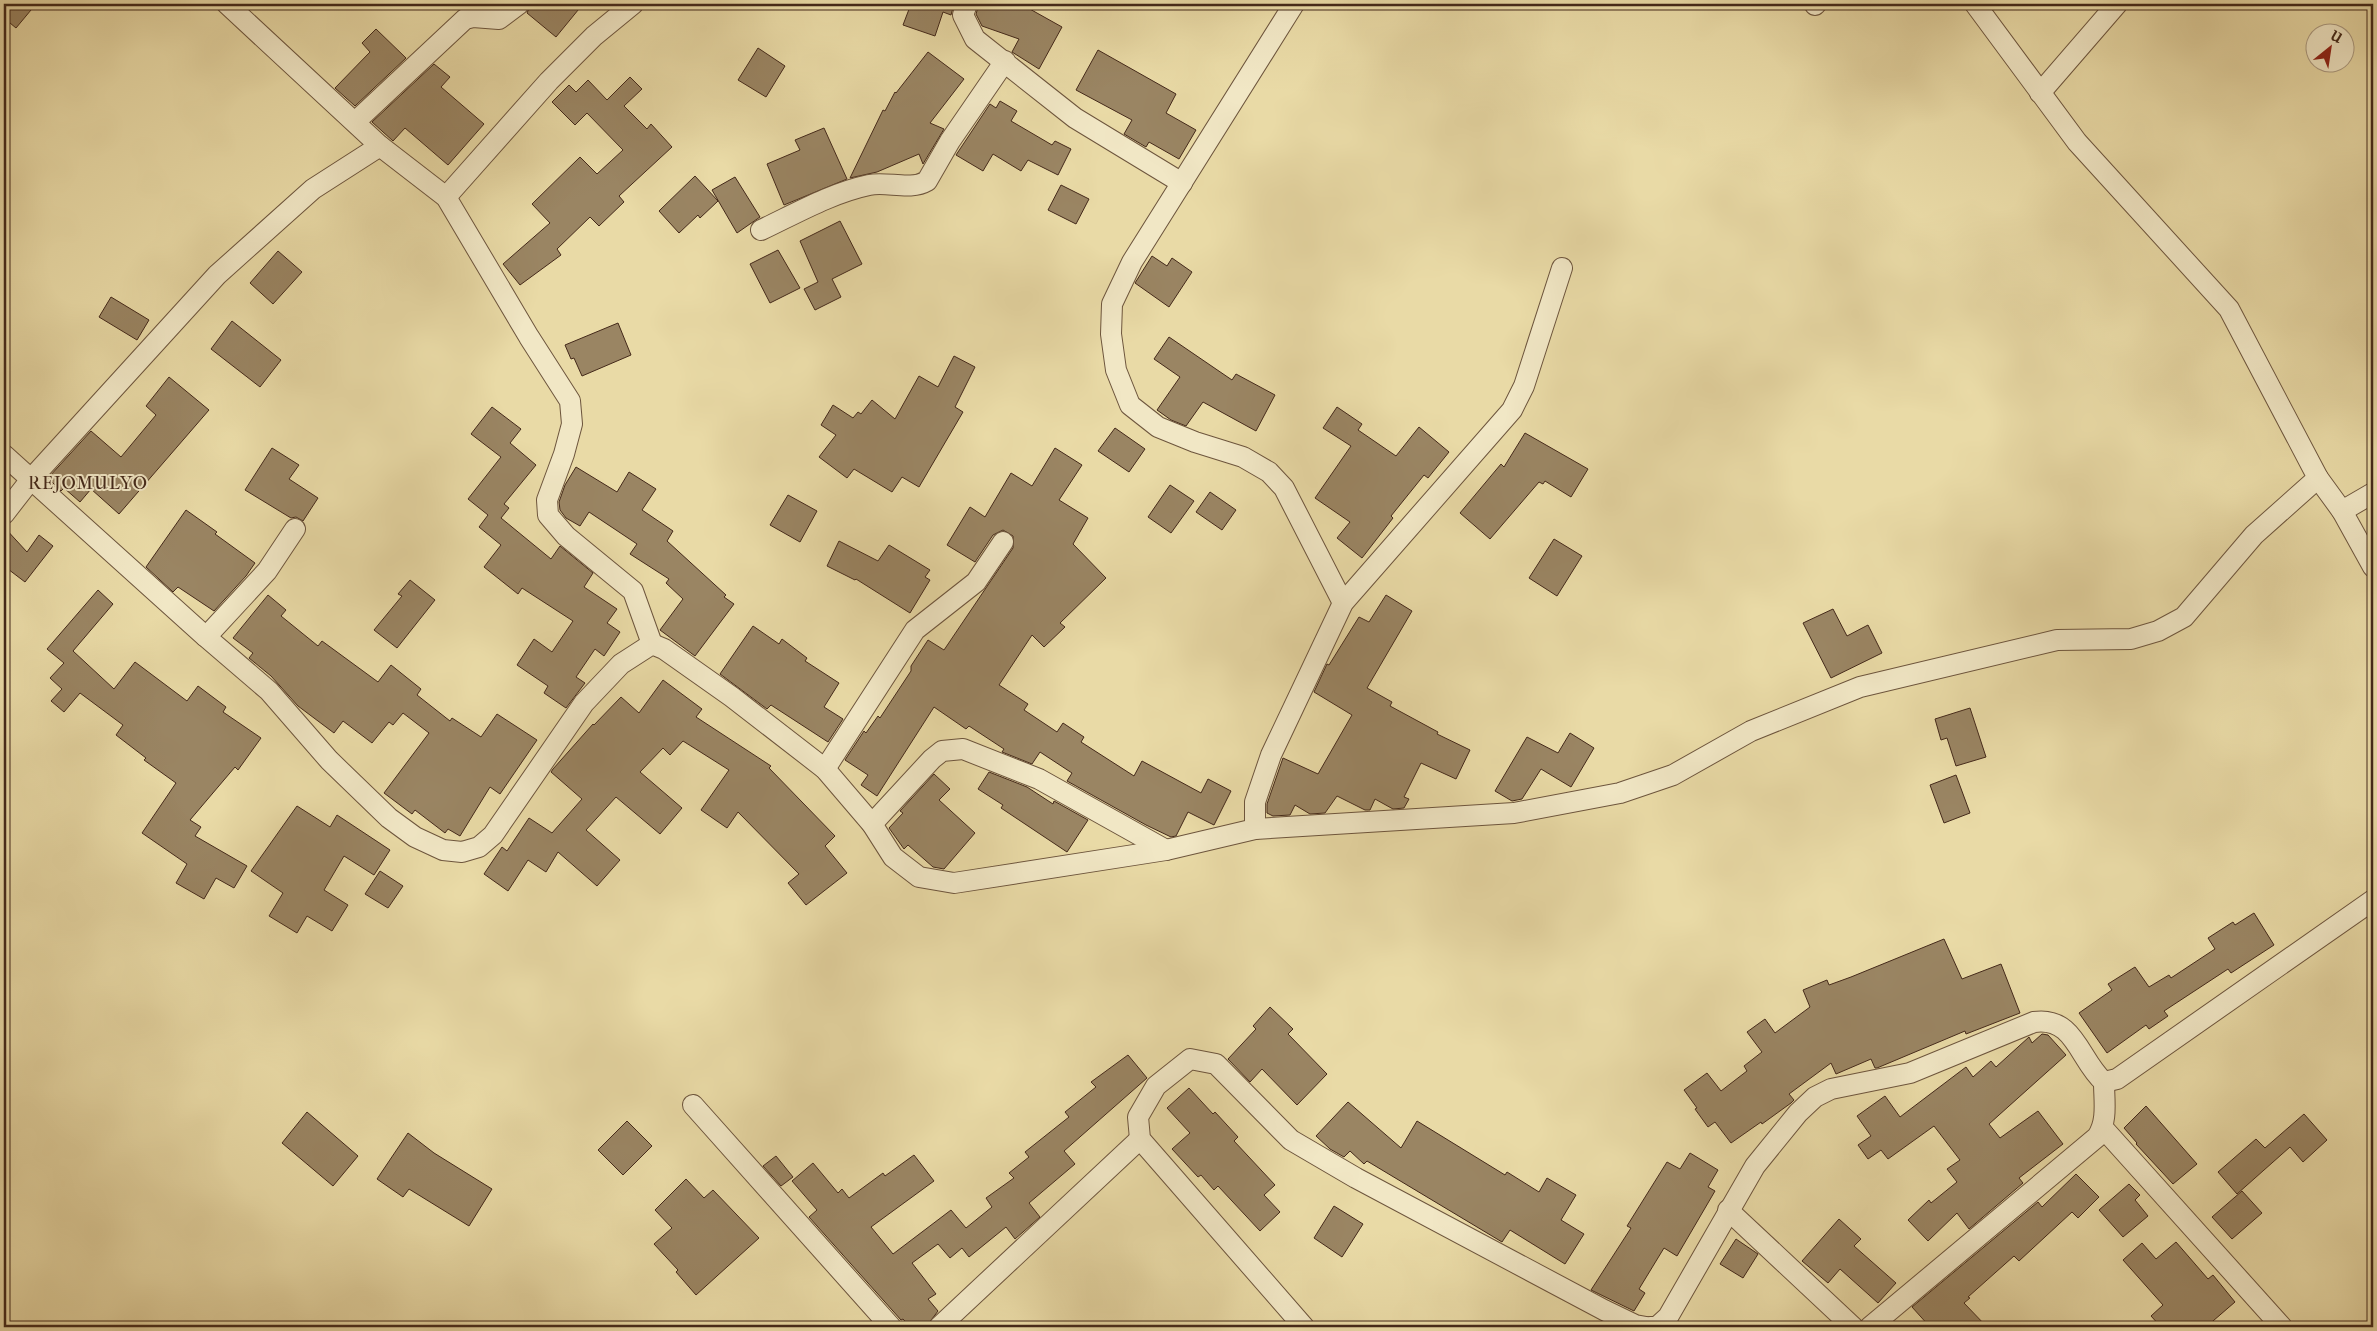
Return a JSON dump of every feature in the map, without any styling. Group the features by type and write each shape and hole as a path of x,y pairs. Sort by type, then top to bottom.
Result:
{"street":[{"path":"227,4 380,146 446,197 529,338 570,401 572,424 564,454 547,500 548,515 566,536 633,591 652,644 664,649 732,697 825,769 872,824 893,857 919,876 954,883 1166,850 1255,829 1514,813 1620,793 1673,776 1751,731 1860,687 2057,640 2131,639 2158,631 2184,617 2254,535 2318,478"},
{"path":"355,122 466,19 473,17 499,19 519,4"},
{"path":"446,197 549,81 594,36 633,4"},
{"path":"967,4 963,15 975,39 1075,118 1182,183"},
{"path":"1294,4 1132,262 1112,304 1111,334 1116,370 1130,405 1158,426 1195,442 1243,457 1270,472 1284,488 1344,603"},
{"path":"1975,4 2077,142 2229,309 2318,478 2342,511 2373,567"},
{"path":"2040,93 2117,4"},
{"path":"760,230 826,200 869,185 906,185 927,181 950,141 1005,62"},
{"path":"4,514 32,478 217,274 313,189 380,146"},
{"path":"1255,829 1255,802 1271,755 1344,603 1512,410 1524,386 1562,268"},
{"path":"4,454 206,638 269,691 329,760 389,818 415,837 443,850 462,852 479,847 493,835 584,703 621,664 652,644"},
{"path":"2342,511 2373,493"},
{"path":"206,638 267,571 295,529"},
{"path":"825,769 915,630 976,582 1002,542"},
{"path":"872,824 932,759 942,751 963,750 1039,779 1166,850"},
{"path":"2104,1082 2117,1079 2373,900"},
{"path":"1304,1327 1140,1139 1138,1117 1156,1086 1190,1059 1216,1064 1291,1140 1356,1178 1595,1305 1636,1325 1648,1327 1657,1326 1668,1317 1755,1166 1798,1114 1815,1097 1831,1089 1910,1073 2034,1022 2047,1020 2057,1023 2070,1036 2096,1075 2104,1082"},
{"path":"1870,1327 2097,1137 2103,1128 2104,1082"},
{"path":"693,1105 891,1327"},
{"path":"2103,1128 2282,1327"},
{"path":"939,1327 1140,1139"},
{"path":"1728,1210 1853,1327"}],"building":[{"path":"4,4 36,4 16,28 4,18"},
{"path":"531,4 583,4 556,37 527,13"},
{"path":"911,4 954,4 951,15 943,12 935,36 903,25"},
{"path":"979,4 1029,4 1028,8 1062,27 1039,69 1012,52 1019,39 982,26 976,14"},
{"path":"376,29 406,58 355,106 335,88 370,52 362,43"},
{"path":"758,48 785,66 766,97 738,80"},
{"path":"1098,50 1176,94 1166,113 1196,130 1179,159 1149,142 1146,147 1124,134 1132,120 1076,90"},
{"path":"928,52 964,79 930,123 944,129 923,164 919,154 877,172 850,178 883,110 885,111 895,92"},
{"path":"434,64 450,77 441,87 484,124 448,165 405,128 393,141 372,122"},
{"path":"630,77 642,89 624,106 647,129 651,124 672,147 619,196 624,202 599,226 590,217 557,249 561,255 520,285 503,264 550,223 532,204 580,157 597,174 623,150 587,113 575,125 552,102 569,85 576,92 588,80 607,100"},
{"path":"1000,101 1017,111 1011,121 1052,145 1055,141 1071,149 1058,175 1028,160 1021,171 993,154 983,171 956,155 990,104 996,108"},
{"path":"824,128 847,179 784,205 767,164 800,150 795,140"},
{"path":"695,176 718,201 700,218 698,215 679,233 659,211"},
{"path":"735,177 760,217 737,233 712,190"},
{"path":"1061,185 1089,199 1076,224 1048,210"},
{"path":"840,221 862,264 832,279 841,297 815,310 804,289 818,282 800,241"},
{"path":"778,250 800,288 770,303 750,264"},
{"path":"278,251 302,272 273,304 250,283"},
{"path":"1152,256 1167,266 1172,258 1192,272 1169,307 1135,283"},
{"path":"111,297 149,320 137,340 99,317"},
{"path":"232,321 281,360 260,387 211,349"},
{"path":"618,323 631,355 582,376 574,358 571,359 565,345"},
{"path":"1169,337 1232,380 1236,374 1275,395 1256,431 1203,402 1186,426 1171,420 1157,410 1180,377 1154,359"},
{"path":"954,356 975,367 955,407 963,412 919,487 902,477 892,492 854,469 847,478 819,457 836,435 821,425 833,405 853,418 858,412 861,414 872,400 895,419 919,376 938,387"},
{"path":"169,377 209,410 119,514 91,489 80,502 64,488 61,491 48,478 91,431 121,457 156,415 146,406"},
{"path":"492,407 521,429 510,443 536,465 504,504 509,508 501,518 551,559 560,546 593,573 584,587 617,609 607,623 620,632 604,656 595,649 576,677 585,683 566,708 544,693 548,686 517,665 534,639 552,652 573,621 522,588 518,594 484,567 501,545 479,527 488,515 468,499 501,457 471,434"},
{"path":"1337,407 1362,424 1358,430 1396,456 1419,427 1449,452 1428,478 1424,475 1391,516 1393,518 1362,558 1337,538 1350,522 1315,498 1351,446 1323,428"},
{"path":"1115,428 1145,449 1129,472 1098,451"},
{"path":"1525,433 1588,469 1571,497 1545,481 1543,484 1539,482 1490,539 1460,513 1501,464 1504,467"},
{"path":"272,448 299,465 289,479 318,498 303,521 296,517 291,518 245,490"},
{"path":"1055,448 1082,465 1059,500 1088,518 1073,544 1106,578 1060,623 1065,627 1044,647 1032,635 999,685 1028,704 1024,710 1057,732 1063,723 1084,737 1081,742 1134,776 1142,761 1201,793 1208,779 1231,791 1214,825 1188,812 1176,836 1171,837 1067,781 1072,773 1040,752 1032,764 1002,752 1004,749 969,726 966,729 934,707 877,796 861,785 868,775 845,760 864,731 866,733 878,716 880,718 911,671 911,666 928,640 944,650 1013,548 1013,536 1003,530 993,535 975,562 947,545 970,507 985,517 1011,473 1032,486"},
{"path":"576,467 617,492 629,472 656,489 642,510 673,531 667,541 726,595 724,597 734,604 695,656 660,630 683,599 666,583 669,579 630,554 637,544 589,512 580,526 566,518 560,510 559,502 565,485"},
{"path":"1170,485 1194,501 1171,533 1148,517"},
{"path":"1210,492 1236,510 1222,530 1196,512"},
{"path":"788,495 817,511 800,542 770,525"},
{"path":"186,510 255,563 246,576 214,611 178,587 173,592 146,567"},
{"path":"4,527 27,552 39,535 53,546 25,582 4,566"},
{"path":"1554,539 1582,556 1557,596 1529,578"},
{"path":"839,541 878,561 889,545 930,570 925,577 930,580 910,613 856,579 827,566"},
{"path":"410,580 435,600 397,648 374,630 402,596 398,594"},
{"path":"98,590 113,604 73,651 114,689 135,662 187,701 198,686 226,707 223,712 261,738 238,770 235,767 190,820 201,827 195,836 247,866 234,888 216,878 204,899 176,883 187,864 142,833 176,783 144,760 146,758 116,735 123,725 80,693 64,712 51,701 62,689 50,678 64,663 47,649"},
{"path":"268,595 286,610 281,616 318,646 322,641 378,682 391,665 421,689 417,695 450,721 452,718 481,737 497,714 537,740 500,794 490,787 460,836 448,829 445,833 415,810 412,814 384,793 429,733 403,713 393,725 389,722 372,743 343,721 334,733 298,706 271,676 249,658 253,653 233,638"},
{"path":"1386,595 1412,611 1367,688 1392,702 1390,706 1438,732 1437,734 1470,750 1456,779 1421,763 1404,797 1409,799 1404,808 1393,809 1375,799 1370,810 1365,810 1337,796 1325,813 1310,814 1295,805 1290,815 1273,816 1267,813 1267,804 1283,758 1318,774 1352,715 1314,692 1327,664 1329,665 1359,617 1369,622"},
{"path":"1833,609 1847,636 1868,625 1882,653 1831,678 1803,623"},
{"path":"753,626 779,644 782,639 807,658 805,661 839,683 824,707 843,719 828,742 771,705 767,709 720,674"},
{"path":"663,680 702,709 696,717 771,766 769,768 835,836 825,846 847,873 806,905 788,883 799,874 738,812 727,828 701,810 729,770 683,741 670,755 663,748 640,772 682,808 660,834 616,797 586,830 620,860 597,886 558,852 546,872 528,860 508,891 484,874 502,847 507,851 529,818 552,833 582,799 551,772 553,769 593,724 621,697 639,713"},
{"path":"1970,708 1986,757 1956,766 1947,738 1941,740 1935,719"},
{"path":"1570,733 1594,748 1571,787 1541,769 1522,799 1512,801 1495,791 1527,737 1558,753"},
{"path":"989,772 1027,787 1053,804 1054,801 1088,820 1067,852 1001,808 1003,805 978,789"},
{"path":"934,774 950,789 939,800 975,833 944,869 933,867 908,845 904,849 889,828 903,813 900,811"},
{"path":"1956,775 1970,813 1944,823 1930,785"},
{"path":"297,806 330,827 337,815 390,850 374,875 344,856 324,890 348,905 332,931 307,916 297,933 269,916 283,893 251,871"},
{"path":"380,871 403,886 388,908 365,894"},
{"path":"2254,913 2274,945 2231,973 2228,969 2164,1011 2168,1016 2149,1029 2146,1025 2107,1053 2079,1013 2112,990 2108,984 2135,967 2149,987 2169,975 2171,978 2215,949 2208,938 2233,922 2235,925"},
{"path":"1944,939 1962,979 2001,964 2020,1013 1966,1034 1965,1031 1877,1068 1875,1068 1871,1059 1836,1074 1831,1063 1789,1094 1794,1100 1791,1103 1731,1143 1715,1122 1708,1127 1684,1090 1707,1073 1721,1091 1747,1071 1744,1066 1762,1052 1747,1032 1765,1019 1775,1033 1810,1007 1803,990 1827,980 1829,985"},
{"path":"1270,1007 1293,1029 1288,1034 1327,1074 1297,1105 1262,1069 1250,1082 1228,1059 1256,1029 1253,1026"},
{"path":"2042,1034 2048,1035 2066,1055 1989,1124 2000,1138 2038,1111 2063,1144 2019,1178 2023,1183 1969,1229 1957,1213 1928,1241 1908,1220 1929,1200 1931,1203 1957,1182 1947,1169 1960,1160 1934,1126 1888,1159 1881,1150 1868,1159 1858,1145 1871,1136 1857,1116 1885,1096 1900,1117 1966,1067 1973,1077 1991,1061 1996,1067 2029,1037 2032,1043"},
{"path":"1128,1055 1147,1078 1064,1151 1075,1164 1029,1203 1040,1217 1015,1239 1006,1227 969,1257 962,1248 950,1258 938,1244 912,1263 936,1294 928,1299 938,1311 926,1327 910,1327 903,1319 901,1320 809,1217 817,1210 792,1181 813,1163 838,1193 842,1189 849,1198 883,1173 885,1176 914,1155 934,1181 871,1227 893,1254 951,1210 966,1228 992,1207 986,1198 1014,1178 1009,1173 1029,1157 1025,1152 1069,1117 1065,1112 1096,1087 1091,1082"},
{"path":"1189,1088 1238,1137 1234,1141 1275,1185 1264,1195 1280,1212 1260,1231 1218,1186 1214,1190 1201,1175 1198,1177 1172,1149 1190,1133 1167,1108"},
{"path":"1348,1102 1401,1148 1417,1121 1505,1175 1507,1172 1539,1192 1547,1178 1576,1195 1561,1220 1584,1234 1565,1264 1510,1230 1502,1242 1367,1161 1364,1164 1350,1151 1344,1157 1330,1149 1316,1136"},
{"path":"2146,1106 2197,1164 2173,1184 2136,1144 2124,1128"},
{"path":"307,1112 358,1156 333,1186 282,1143"},
{"path":"2304,1114 2327,1140 2303,1162 2290,1147 2237,1194 2218,1172 2256,1139 2265,1148"},
{"path":"627,1121 652,1146 623,1175 598,1150"},
{"path":"408,1133 434,1153 492,1189 469,1226 409,1189 403,1197 377,1179"},
{"path":"1690,1153 1718,1170 1708,1187 1715,1191 1677,1256 1664,1248 1639,1289 1645,1293 1634,1311 1591,1290 1631,1228 1627,1226 1667,1162 1680,1169"},
{"path":"776,1156 793,1177 781,1186 763,1166"},
{"path":"2076,1174 2099,1197 2078,1218 2072,1212 2019,1261 2014,1256 1968,1297 1970,1298 1964,1303 1987,1327 1930,1327 1912,1307 2038,1202 2042,1207"},
{"path":"686,1179 704,1198 713,1190 759,1238 696,1295 676,1272 678,1270 654,1244 672,1228 655,1210"},
{"path":"2129,1184 2140,1195 2135,1200 2148,1216 2123,1237 2099,1210"},
{"path":"2242,1191 2262,1213 2232,1239 2212,1217"},
{"path":"1334,1206 1363,1224 1342,1257 1314,1238"},
{"path":"1839,1219 1861,1239 1854,1246 1896,1283 1878,1303 1840,1269 1828,1283 1802,1261"},
{"path":"1736,1239 1758,1254 1743,1278 1720,1264"},
{"path":"2176,1242 2208,1279 2213,1275 2235,1302 2206,1327 2161,1327 2151,1316 2163,1305 2123,1260 2142,1243 2156,1259"}],"district":[{"name":"REJOMULYO","path":"88,483"}]}
